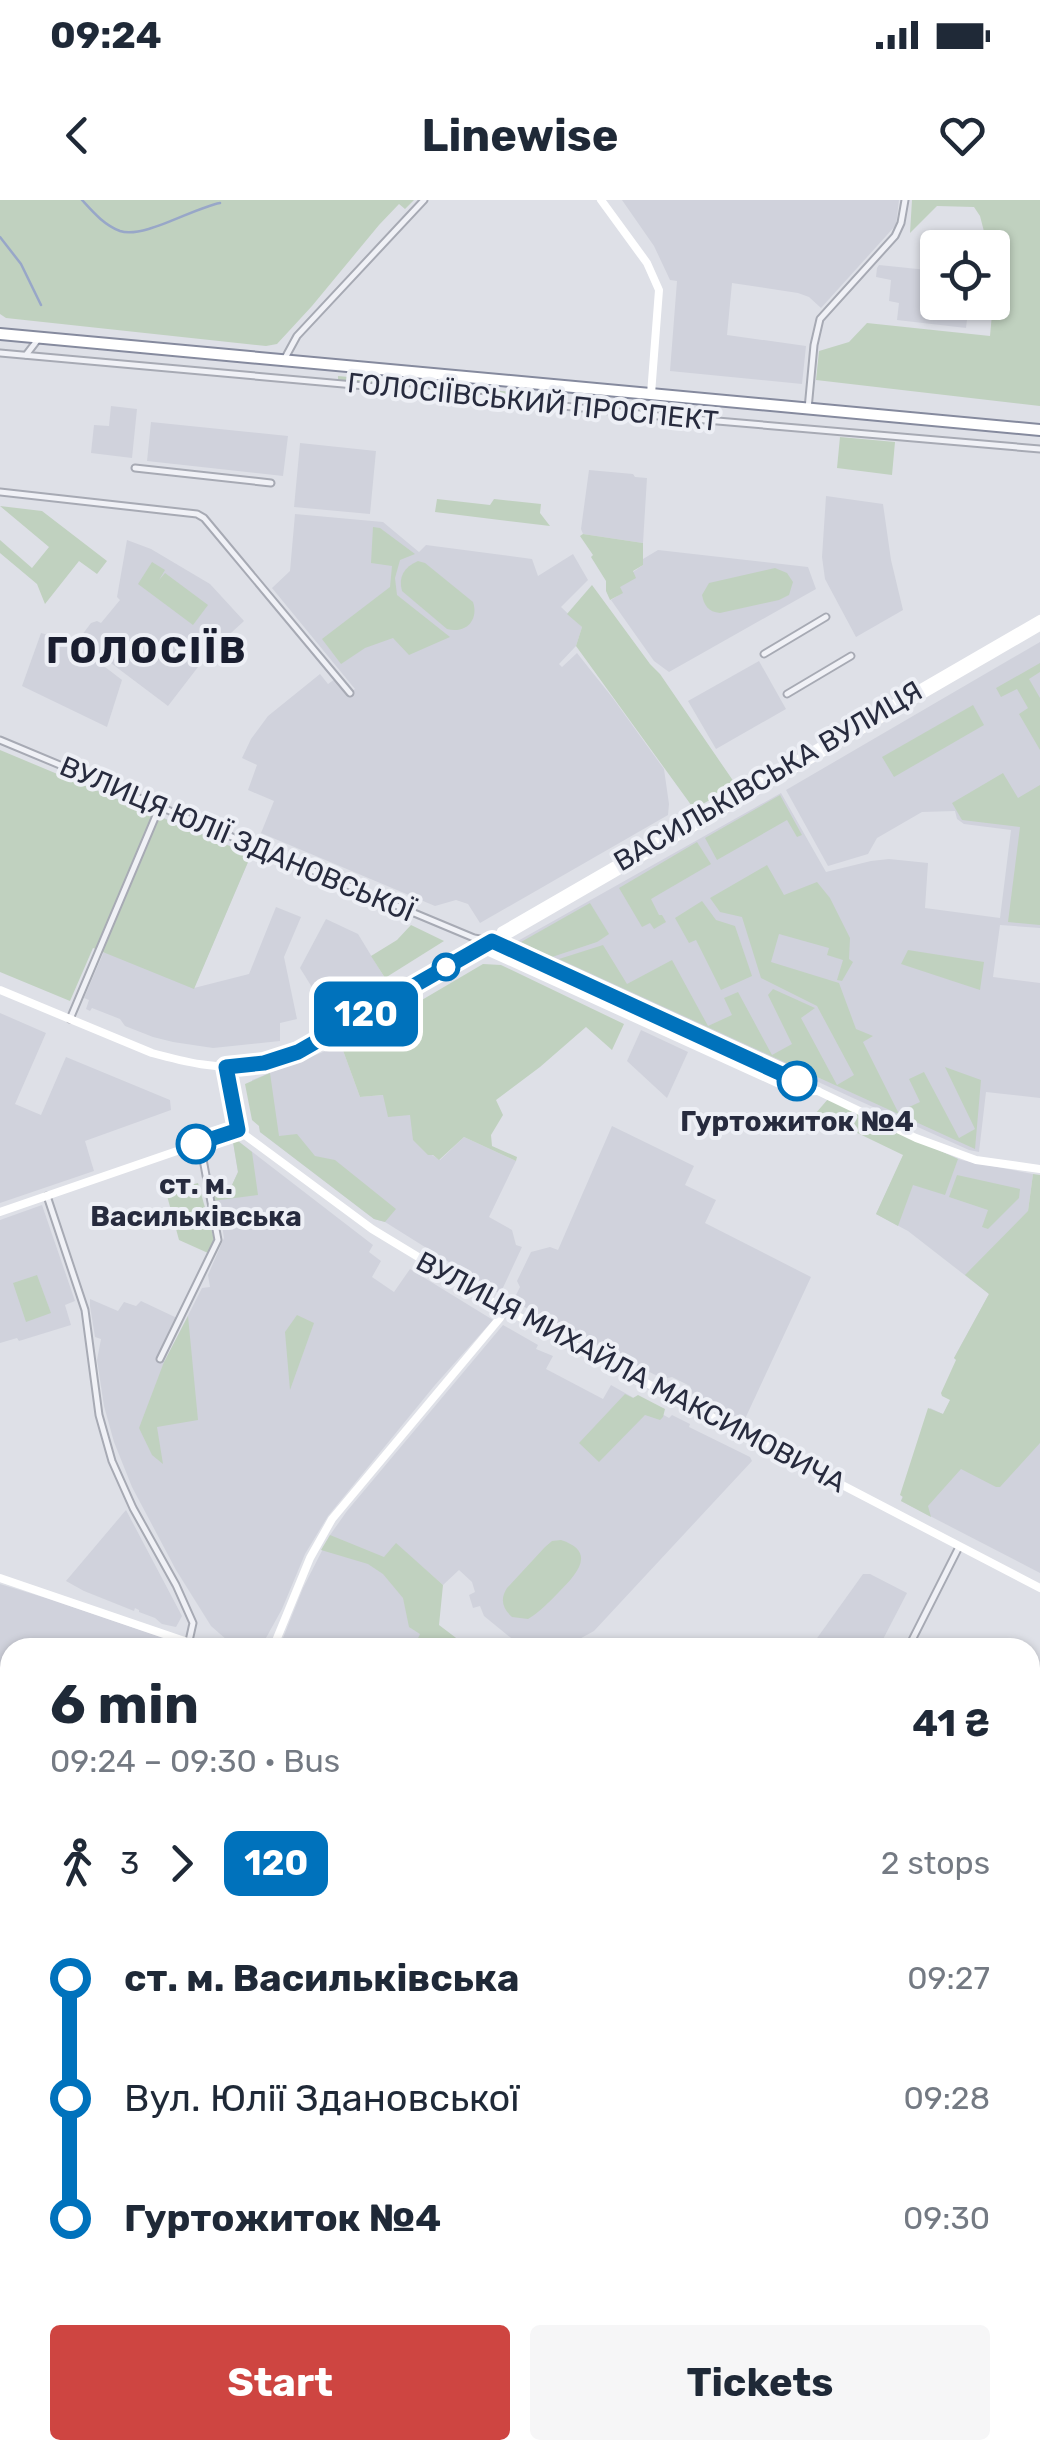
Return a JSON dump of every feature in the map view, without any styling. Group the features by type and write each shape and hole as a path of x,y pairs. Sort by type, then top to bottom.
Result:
{"highway":[{"name":"ГОЛОСІЇВСЬКИЙ ПРОСПЕКТ","path":"0,334 1040,430"}],"main road":[{"path":"602,200 647,263 659,290 652,394"},
{"name":"ВАСИЛЬКІВСЬКА ВУЛИЦЯ","path":"495,939 501,930 1040,619"},
{"name":"ВАСИЛЬКІВСЬКА ВУЛИЦЯ","path":"0,990 152,1053 196,1064 226,1067 264,1063 298,1052 495,939 508,936 1040,627"},
{"name":"ВУЛИЦЯ ЮЛІЇ ЗДАНОВСЬКОЇ","path":"495,939 916,1138 960,1156 1040,1169"},
{"name":"ВУЛИЦЯ ЮЛІЇ ЗДАНОВСЬКОЇ","path":"480,948 796,1092 818,1091"},
{"path":"0,1212 238,1130 226,1067"},
{"name":"ВУЛИЦЯ МИХАЙЛА МАКСИМОВИЧА","path":"238,1130 372,1230 504,1310 1040,1588"},
{"path":"277,1638 310,1558 332,1519 504,1310"},
{"path":"0,1578 183,1638"}],"street":[{"path":"284,361 297,336 424,200"},
{"path":"808,408 820,319 895,236 904,200"},
{"path":"26,354 39,338"},
{"name":"ГОЛОСІЇВСЬКИЙ ПРОСПЕКТ","path":"0,353 1040,449"},
{"path":"136,468 271,483"},
{"path":"0,492 197,514 204,518 350,693"},
{"path":"764,654 826,617"},
{"path":"787,694 851,656"},
{"name":"ВУЛИЦЯ ЮЛІЇ ЗДАНОВСЬКОЇ","path":"0,740 474,938 495,939"},
{"path":"70,1019 160,806"},
{"path":"474,938 480,948"},
{"path":"160,1358 218,1240 200,1143"},
{"path":"47,1196 85,1310 99,1415 112,1461 193,1623 189,1638"},
{"path":"913,1638 959,1547"}],"shaded area":[{"path":"622,200 899,200 896,225 821,308 798,293 732,283 727,335 806,346 802,384 670,371 677,281 670,280 654,246"},
{"path":"879,265 920,269 920,320 967,320 966,328 897,320 899,303 889,301 891,280 876,277"},
{"path":"111,406 137,409 132,458 91,453 94,425 109,426"},
{"path":"151,422 288,436 283,476 147,461"},
{"path":"300,443 376,451 370,514 294,507"},
{"path":"589,470 647,478 643,543 583,534"},
{"path":"826,496 883,504 903,610 856,637 825,579 822,557"},
{"path":"295,514 383,522 419,552 426,545 532,559 538,576 573,554 588,580 561,607 582,627 576,646 559,664 562,667 577,653 664,769 668,815 480,923 468,904 456,900 435,906 261,833 274,801 248,790 257,765 242,758 251,739 268,716 320,674 328,684 335,679 348,694 355,689 272,588 290,571"},
{"path":"127,540 151,549 210,584 244,621 208,654 168,706 79,639 91,623 101,623 120,600 117,597"},
{"path":"658,550 808,567 816,589 669,672 654,661 611,600 622,593 619,587 643,565 643,559"},
{"path":"41,633 71,641 122,680 107,727 22,686"},
{"path":"1040,642 1040,928 1000,925 993,977 1040,983 1040,1098 986,1092 979,1152 516,942 781,793 826,872 889,859 928,863 925,908 1000,918 1011,830 964,824 955,811 922,812 877,838 868,854 828,866 786,790"},
{"path":"759,661 786,709 716,749 688,701"},
{"path":"162,817 251,855 194,988 249,974 276,907 301,917 284,957 297,1019 280,1023 280,1041 213,1048 173,1042 125,1026 120,1019 92,1008 86,1009 89,1000 84,998"},
{"path":"326,919 358,934 386,980 328,1013 300,968"},
{"path":"0,1013 46,1033 15,1104 41,1115 66,1057 170,1100 171,1110 85,1141 94,1171 0,1203"},
{"path":"641,1030 688,1052 667,1098 627,1061"},
{"path":"341,1045 360,1097 384,1095 410,1114 432,1155 440,1160 464,1137 516,1161 489,1217 512,1230 516,1245 522,1247 500,1294 385,1222 374,1219 260,1132 252,1080"},
{"path":"612,1126 694,1166 685,1185 716,1200 705,1223 811,1277 744,1421 692,1394 690,1386 672,1377 663,1379 513,1301 520,1287 517,1281 531,1252 550,1247 558,1250"},
{"path":"911,1139 961,1160 1033,1174 1028,1211 1040,1212 1040,1573 901,1501 930,1408 943,1414 968,1366 954,1358 989,1294 908,1231 876,1214"},
{"path":"238,1141 373,1245 369,1252 381,1261 372,1277 394,1292 410,1269 493,1320 328,1516 305,1554 266,1638 225,1638 211,1626 132,1487 104,1406 97,1360 101,1339 95,1337 90,1306 90,1299 118,1311 124,1302 136,1306 141,1301 177,1318 158,1358 165,1361 202,1288 210,1287 208,1275 224,1238 219,1205 212,1201 210,1189 232,1185 238,1172 233,1142"},
{"path":"42,1205 75,1301 65,1305 71,1325 0,1343 0,1220"},
{"path":"503,1325 538,1345 536,1349 553,1356 546,1369 603,1399 611,1385 669,1418 672,1415 690,1424 689,1427 752,1461 594,1631 581,1638 511,1638 484,1616 480,1606 473,1608 469,1595 475,1592 472,1582 459,1570 443,1585 396,1544 421,1634 419,1638 283,1638 303,1588 347,1511"},
{"path":"126,1510 182,1616 176,1627 66,1581"},
{"path":"863,1574 907,1593 884,1638 817,1638"},
{"path":"0,1584 164,1638 0,1638"}],"green space":[{"path":"0,200 414,200 405,209 399,204 277,344 266,346 6,318 0,314"},
{"path":"912,200 1040,200 1040,406 816,380 819,351 849,342 867,323 990,336 991,320 1010,320 1010,230 984,230 974,207 937,206 910,233"},
{"path":"338,376 556,396 556,401 338,381"},
{"path":"840,437 895,442 892,475 837,468"},
{"path":"437,499 490,505 494,499 541,504 540,513 550,526 435,512"},
{"path":"0,506 42,511 107,561 97,574 79,561 45,604 37,584 0,553 0,540 32,568 49,547"},
{"path":"373,527 415,554 400,560 395,578 397,595 450,637 409,655 393,638 365,648 341,664 322,639 390,587 392,566 371,563"},
{"path":"580,536 643,543 643,565 633,571 636,578 620,587 623,593 610,600 606,581"},
{"path":"418,561 473,602 474,615 469,624 447,629 402,591 403,573"},
{"path":"152,562 165,570 159,580 165,573 208,605 193,625 138,584"},
{"path":"775,568 787,573 793,582 789,595 720,613 705,605 702,595 709,583"},
{"path":"592,585 660,674 736,785 694,809 576,646 582,627 567,614"},
{"path":"1040,663 1040,672 1029,679 1040,698 1040,750 1019,714 1028,708 1017,689 1001,697 996,688"},
{"path":"973,705 984,725 894,777 882,757"},
{"path":"0,750 251,855 194,989 93,948 70,1001 0,972"},
{"path":"1003,773 1018,798 1040,785 1040,925 1008,922 1020,827 962,820 952,803"},
{"path":"780,795 802,835 797,837 787,820 717,860 705,838"},
{"path":"697,842 711,864 651,899 666,922 654,929 650,923 642,927 619,888"},
{"path":"767,865 784,895 817,882 830,898 850,938 849,959 853,962 842,981 837,980 843,960 827,955 829,948 779,934 771,962 839,983 856,1029 873,1036 863,1042 898,1112 920,1102 909,1079 924,1072 959,1138 975,1129 945,1067 981,1080 975,1149 559,959 603,945 627,984 672,960 708,1026 732,1015 724,998 738,992 772,1055 792,1044 768,995 773,989 815,1008 801,1018 837,1085 854,1075 817,1006 761,978 742,917 720,912 710,898"},
{"path":"702,901 716,920 735,926 752,976 721,990 696,940 689,943 675,918"},
{"path":"590,903 609,934 597,942 552,957 521,942"},
{"path":"411,925 444,941 385,978 371,956 397,940"},
{"path":"498,946 778,1074 776,1079 497,950"},
{"path":"908,950 984,962 980,990 901,964"},
{"path":"483,964 501,965 624,1024 612,1050 586,1027 496,1100 503,1115 491,1135 492,1146 517,1157 516,1161 464,1137 439,1160 413,1140 410,1115 388,1117 383,1095 360,1097 341,1045"},
{"path":"270,1073 279,1136 297,1134 315,1156 335,1160 396,1209 385,1222 374,1219 260,1132 252,1120 245,1084"},
{"path":"828,1099 958,1159 945,1195 913,1185 898,1226 876,1214 903,1155 816,1113"},
{"path":"238,1141 252,1152 258,1195 212,1201 210,1189 232,1185 238,1172 233,1142"},
{"path":"1033,1174 1040,1175 1040,1443 1000,1487 961,1469 928,1506 931,1517 901,1501 900,1495 928,1408 943,1414 950,1400 941,1393 954,1358 989,1294 965,1275 1028,1211"},
{"path":"957,1175 1020,1189 1019,1198 988,1229 982,1227 988,1210 949,1197"},
{"path":"198,1183 214,1239 208,1253 179,1240 166,1192"},
{"path":"37,1275 51,1313 26,1322 13,1283"},
{"path":"297,1315 314,1323 290,1390 285,1332"},
{"path":"188,1316 198,1420 157,1427 163,1464 152,1455 139,1428 164,1362"},
{"path":"625,1394 633,1398 638,1395 665,1409 663,1417 660,1420 645,1415 599,1462 579,1443"},
{"path":"330,1535 384,1557 396,1543 443,1585 439,1625 456,1638 418,1638 420,1634 409,1627 403,1598 383,1574 368,1564 321,1550"},
{"path":"561,1540 579,1551 577,1571 528,1619 512,1617 503,1603 507,1588 545,1547"}],"waterway":[{"path":"82,200 109,225 130,232 220,203"},
{"path":"0,237 21,264 41,305"}],"bus line":[{"name":"120","path":"196,1144 238,1130 226,1067 264,1063 298,1052 492,941 797,1081"}],"place":[{"name":"Гуртожиток №4","path":"797,1081"},
{"name":"ст. м. Васильківська","path":"196,1144"}],"district":[{"name":"ГОЛОСІЇВ","path":"147,650"}]}
